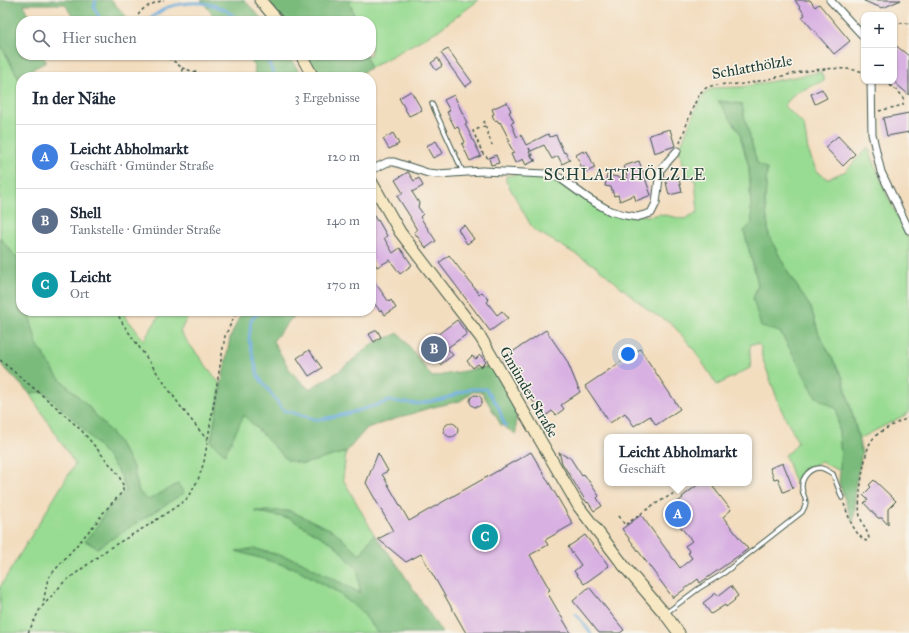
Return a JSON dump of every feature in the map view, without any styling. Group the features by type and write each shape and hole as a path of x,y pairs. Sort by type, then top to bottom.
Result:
{"street":[{"path":"830,0 861,34"},
{"path":"262,3 274,16"},
{"path":"304,60 310,72"},
{"path":"871,84 872,134 881,172 909,230"},
{"path":"376,168 388,162 394,162 428,173 438,174 482,171 545,174 560,178 610,211 625,215 637,216 651,213 656,203 660,170 677,151"},
{"name":"Gmünder Straße","path":"376,190 400,232 481,338 579,507 624,566 665,614 679,633"}],"lane":[{"path":"432,104 464,173"},
{"path":"665,614 698,589 724,573 802,512 806,506 806,500 802,488 806,474 821,468 833,474 842,498"}],"path":[{"path":"138,16 139,12 152,3 164,0"},
{"path":"897,24 904,22 909,24"},
{"path":"172,60 182,68 195,72"},
{"name":"Schlatthölzle","path":"677,151 697,99 704,90 713,86 741,84 794,73 820,70 846,69 861,72"},
{"path":"872,113 903,105 903,96 889,84"},
{"path":"485,121 485,126 492,145"},
{"path":"485,126 473,131 483,154 488,158"},
{"path":"529,148 536,163"},
{"path":"119,316 181,407 208,441"},
{"path":"28,633 43,606 63,583 108,549 147,526 186,500 198,480 204,462 225,336 235,316"},
{"path":"0,360 55,406 82,432 118,474 123,485 123,491 48,578 43,606"},
{"path":"842,498 855,531 866,541 869,539 868,533 860,516 859,500 865,461 870,441 909,417"},
{"path":"619,516 625,525 652,506 687,486"}],"green space":[{"path":"0,0 111,0 126,16 72,16 65,4 24,4 28,16 16,16 16,60 45,60 46,62 27,72 16,72 16,73 0,44"},
{"path":"201,0 244,0 259,16 214,16"},
{"path":"268,0 349,0 354,16 279,16"},
{"path":"349,0 479,0 437,31 370,68 368,60 376,60 376,16 354,16"},
{"path":"0,44 16,74 16,257 0,238"},
{"path":"250,60 291,60 299,72 254,72 255,66"},
{"path":"308,60 368,60 370,68 363,72 316,72"},
{"path":"821,72 824,81 795,93 784,106 804,125 808,150 816,170 827,179 846,171 868,147 886,193 909,240 909,413 859,439 843,378 819,334 811,308 789,274 769,236 765,202 767,170 757,163 742,104 719,101 739,131 749,168 752,223 744,231 758,284 753,299 780,332 816,397 837,409 841,455 840,471 821,462 804,469 795,483 785,455 791,451 798,442 781,409 762,357 761,347 758,344 751,344 750,368 717,385 693,348 671,323 651,312 596,266 533,229 506,181 506,176 519,174 556,178 605,212 650,216 660,214 684,219 698,212 695,180 686,174 679,150 696,108 706,92 714,88 742,87"},
{"path":"718,101 742,104 757,163 767,169 765,202 769,236 789,274 811,308 819,334 843,378 862,453 855,488 855,510 853,523 839,483 841,455 837,409 816,397 780,332 761,327 753,299 758,284 744,231 752,223 749,167 739,131"},
{"path":"0,238 16,257 16,316 29,316 37,344 57,376 88,406 117,440 133,467 139,492 148,500 178,484 184,493 97,548 85,540 97,527 106,511 126,491 121,476 108,457 77,422 44,392 29,393 0,363"},
{"path":"29,316 125,316 144,340 159,316 188,316 180,332 221,385 211,442 244,415 287,460 304,464 346,452 343,479 374,534 360,555 334,531 290,511 257,512 289,518 334,544 358,570 360,593 298,560 256,549 237,551 297,569 337,592 362,612 378,633 0,633 0,587 75,464 29,393 44,392 77,422 108,457 121,476 126,491 107,511 97,527 85,541 97,548 110,540 178,484 148,501 139,492 133,467 117,440 88,406 57,376 37,344"},
{"path":"240,316 294,316 273,341 291,372 309,389 338,372 372,344 399,333 432,377 497,365 516,409 516,434 501,425 482,392 473,392 460,401 429,408 367,428 346,452 304,464 287,460 244,415 225,454 211,442 230,338"},
{"path":"254,511 290,511 334,531 360,555 374,534 399,567 442,633 378,633 362,612 337,592 297,569 236,551 256,549 298,560 360,593 358,570 334,544 289,518"}],"building":[{"path":"795,0 810,0 815,7 819,4 850,41 834,54 802,17 805,15"},
{"path":"864,0 901,0 882,8"},
{"path":"897,46 909,56 909,95 896,84"},
{"path":"448,49 472,82 465,87 441,53"},
{"path":"438,58 442,66 436,70 431,63"},
{"path":"822,89 827,98 815,104 811,94"},
{"path":"411,91 422,110 409,116 399,98"},
{"path":"454,95 467,123 465,124 481,156 470,161 462,144 465,142 458,127 455,128 447,112 450,111 444,100"},
{"path":"507,102 511,111 509,112 514,122 511,123 517,137 521,135 526,145 548,134 550,137 556,135 564,153 565,152 570,160 562,164 558,156 552,159 544,145 529,152 534,161 526,165 523,159 515,163 511,154 514,153 508,142 510,141 500,122 499,123 497,120 495,121 492,115 494,114 492,109"},
{"path":"909,113 909,132 887,136 883,118"},
{"path":"670,129 675,146 654,153 649,135"},
{"path":"393,133 399,144 389,149 383,139"},
{"path":"838,136 855,154 843,166 825,147"},
{"path":"436,141 443,153 433,158 426,146"},
{"path":"583,151 584,153 587,151 595,168 586,172 584,167 582,168 576,155"},
{"path":"496,155 499,163 491,165 489,158"},
{"path":"639,161 651,195 636,201 634,195 620,201 618,195 614,196 611,187 605,186 607,175 628,179 624,166"},
{"path":"408,172 414,181 419,178 423,186 412,192 419,203 418,207 423,214 420,217 436,241 426,248 414,232 417,230 397,196 403,193 395,180"},
{"path":"678,175 682,192 669,195 665,178"},
{"path":"376,219 377,221 378,220 387,236 384,238 393,253 400,248 412,265 400,274 390,260 377,267"},
{"path":"464,225 474,239 467,244 458,229"},
{"path":"449,255 479,294 482,292 489,300 487,302 497,315 502,311 508,318 490,331 439,263"},
{"path":"376,284 389,302 391,300 396,308 385,315 381,310 380,311 376,306"},
{"path":"457,320 467,334 447,348 453,355 440,365 436,359 431,364 420,349 429,342 427,339 435,333 437,335"},
{"path":"377,330 381,337 374,342 369,334"},
{"path":"546,330 567,361 580,392 561,405 564,409 556,415 552,411 544,417 503,358"},
{"path":"640,349 680,409 656,425 650,416 634,426 625,413 610,423 585,386"},
{"path":"309,350 322,368 309,376 297,358"},
{"path":"480,355 486,362 481,367 478,364 473,368 467,361 472,356 476,359"},
{"path":"476,395 480,397 482,401 480,405 476,407 472,405 470,401 472,397"},
{"path":"448,423 454,423 458,427 458,433 454,437 448,437 444,433 444,427"},
{"path":"531,452 573,524 545,540 548,545 530,555 550,590 547,592 571,633 466,633 421,554 406,562 378,539 393,531 366,483 378,453 388,471 382,474 409,521"},
{"path":"559,452 567,457 569,456 582,476 584,474 599,496 597,498 602,506 594,511 588,502 587,503 562,463"},
{"path":"783,463 793,488 783,492 778,478 774,479 770,468"},
{"path":"874,480 896,501 888,509 888,525 882,518 878,518 864,503 868,500 863,495 871,487 869,485"},
{"path":"696,486 712,486 731,510 723,517 748,549 700,583 698,579 673,598 622,529 641,515 680,568 692,558 688,553 690,552 685,546 692,541 667,510 683,498 682,497"},
{"path":"585,535 609,566 584,584 574,571 581,565 568,547"},
{"path":"731,586 738,596 726,607 725,605 711,614 703,603 716,593 718,596"},
{"path":"589,587 624,630 620,633 599,633 573,601"}],"waterway":[{"path":"96,0 94,7 98,16"},
{"path":"153,16 168,7 187,3 215,5 233,16"},
{"path":"267,60 273,72"},
{"path":"255,316 251,320 249,340 258,376 283,410 318,420 350,413 390,401 418,404 443,399 470,389 486,389 498,406 505,426"},
{"path":"576,614 591,633"}],"place":[{"name":"Shell","path":"434,349"},
{"name":"Leicht Abholmarkt","path":"678,514"},
{"name":"Leicht","path":"485,537"}],"district":[{"name":"SCHLATTHÖLZLE","path":"625,174"}]}
